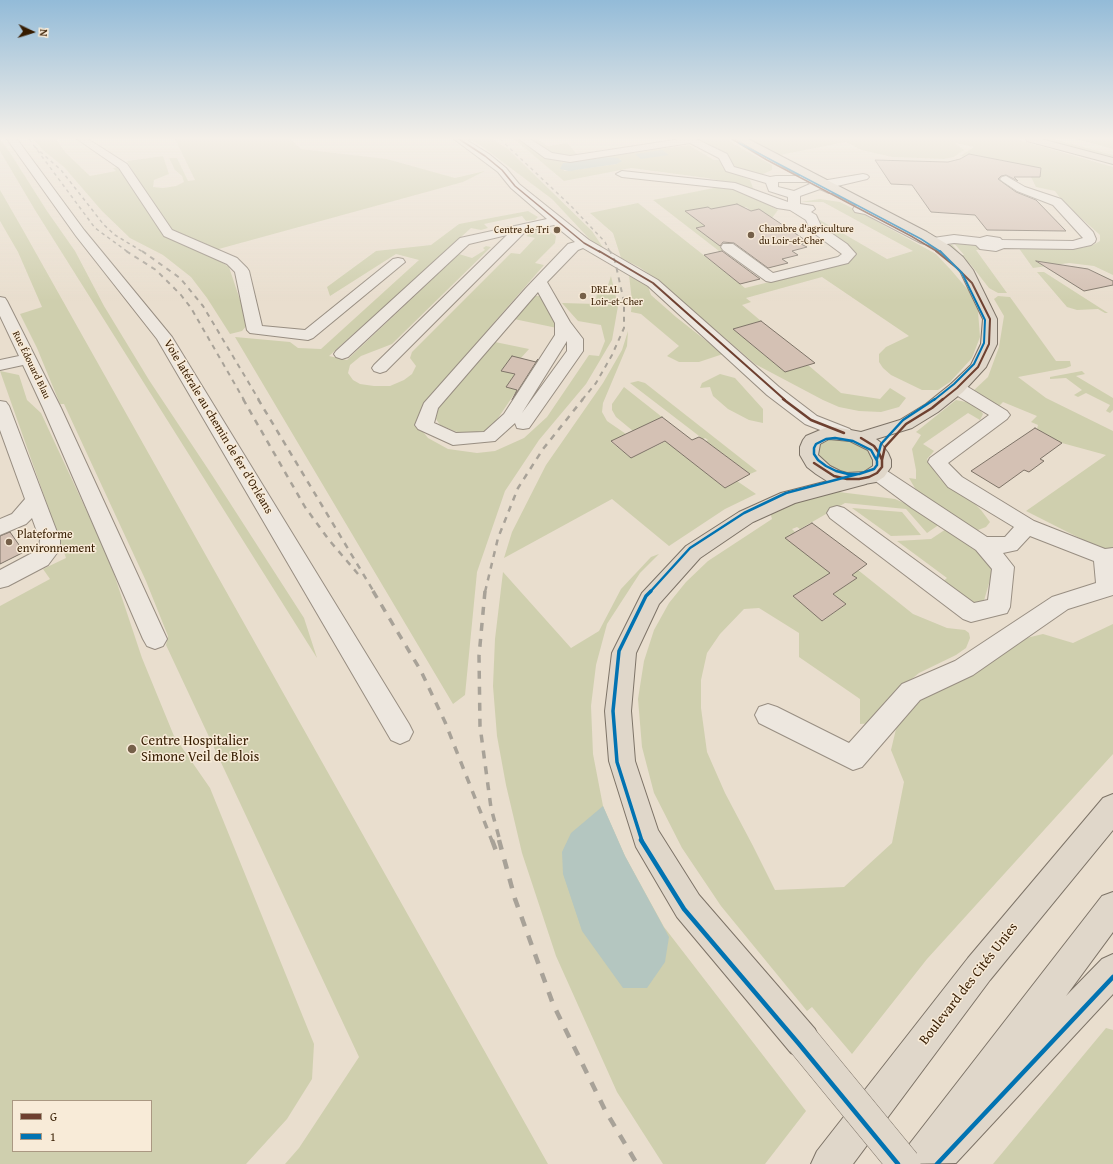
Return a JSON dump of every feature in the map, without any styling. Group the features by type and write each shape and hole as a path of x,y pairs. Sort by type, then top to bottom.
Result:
{"main road":[{"path":"837,193 934,246 972,283 990,319 989,344 978,367 957,388 932,408 906,424 885,447 873,470 847,479 834,476 818,466 809,455 809,447 812,440 825,434 853,436 906,424"},
{"path":"842,196 860,209"},
{"path":"853,436 874,446 879,453 873,470"},
{"path":"873,470 788,498 746,517 692,552 650,599 624,653 618,712 622,761 646,837 688,906 803,1041 904,1164"},
{"name":"Boulevard des Cités Unies","path":"830,1164 979,969 1113,808"},
{"path":"917,1164 1113,907"},
{"path":"930,1164 1113,970"}],"street":[{"name":"Voie latérale au chemin de fer d'Orléans","path":"52,193 80,233 164,337 400,732"},
{"path":"141,193 168,233 232,261 242,270 255,330 308,335 398,262"},
{"path":"523,193 555,221 584,243 646,279 667,295 772,391 811,420 853,436"},
{"path":"753,193 781,205 806,193"},
{"path":"786,193 816,209"},
{"path":"860,209 869,211 934,246 948,239 980,242 989,247 999,247 999,244 1073,245 1086,242 1090,239 1089,235 1058,202 1033,193"},
{"path":"797,198 842,196"},
{"path":"728,247 771,278 843,260 849,254 842,247 815,228 812,218 797,198"},
{"path":"342,354 465,242 555,221"},
{"path":"380,368 521,229"},
{"path":"540,282 563,323 575,339 575,351 517,432 487,444 453,439 424,425 430,407 540,282 573,247 584,243"},
{"name":"Rue Édouard Blau","path":"0,301 52,408 155,638"},
{"path":"0,365 28,358"},
{"path":"768,715 853,758 911,692 964,668 1060,603 1107,588 1108,556 1027,526 955,482 937,462 1001,415 957,388"},
{"path":"772,391 812,440"},
{"path":"0,406 50,540 49,549 40,559 0,580"},
{"path":"837,513 971,613 999,607 1003,567 983,545 919,503 873,470"},
{"path":"0,528 19,519 31,507 35,499"},
{"path":"983,545 1010,545 1027,526"}],"green space":[{"path":"0,193 2,193 548,1164 285,1164 299,1148 359,1057 166,645 168,636 146,581 64,404 60,404 37,348 20,314 42,307 18,252 0,221"},
{"path":"25,193 36,193 75,251 104,306 149,380 304,618 317,658"},
{"path":"87,193 135,193 163,235 218,260 229,267 248,324 242,331 230,334 207,298 191,277 163,255 130,238 102,211"},
{"path":"145,193 422,193 215,250 170,232"},
{"path":"544,193 553,193 592,231 606,252 597,247 552,199"},
{"path":"687,193 745,193 778,210 772,218 759,209 751,211 746,207 711,209 708,207 686,211 700,222 720,223 696,228 726,250 719,251 653,200"},
{"path":"1057,193 1113,193 1113,275 1094,266 1069,263 1033,268 1018,247 1081,248 1093,245 1100,241 1100,235 1063,202"},
{"path":"820,199 840,202 936,254 968,290 978,311 980,337 972,358 950,382 938,390 922,390 891,375 883,368 879,362 879,354 886,347 909,336 822,277 746,298 751,302 742,305 761,321 733,329 785,372 808,365 841,393 880,399 890,388 906,398 899,407 881,412 859,411 839,407 823,400 755,364 655,278 639,267 621,258 613,233 590,213 638,203 745,288 838,265 851,260 853,255 817,226 817,221 820,220 887,259 913,251 823,202 800,202"},
{"path":"528,211 538,217 535,220 526,221 522,216 484,224 488,228 481,230 471,228 329,356 347,360 459,254 472,258 485,250 483,248 486,246 491,247 392,344 361,356 350,365 348,373 353,380 360,384 374,386 390,386 404,380 412,374 416,366 410,358 412,352 511,253 520,254 535,238 526,236 538,228 546,229 556,236 555,243 535,263 544,265 458,364 421,410 420,428 428,438 448,449 477,453 495,451 524,438 547,417 589,355 599,356 605,341 601,325 578,321 562,303 596,304 597,287 607,288 611,276 618,306 612,340 586,384 539,440 505,491 477,572 465,695 453,704 235,337 290,342 298,348 321,349 419,260 396,254 330,296 327,287 376,251 431,245 459,224"},
{"path":"953,242 972,242 986,249 976,250 1007,293 998,293 989,288 971,265 948,246 952,244 961,255 964,255"},
{"path":"1037,272 1044,272 1108,313 1098,309 1077,310 1067,307"},
{"path":"629,275 648,286 651,295 723,354 699,362 679,362 667,356 679,346 641,314 631,312 632,301"},
{"path":"533,296 541,296 554,318 557,328 514,319"},
{"path":"998,296 1010,297 1056,361 1070,361 1071,366 1066,368 1018,377 1046,398 1113,431 1113,547 1105,551 1026,511 1106,455 1062,443 1037,429 1038,425 1031,422 1037,416 1003,402 998,407 972,392 988,377 999,347 1004,316 994,299"},
{"path":"628,331 627,346 603,403 602,412 607,421 626,434 611,442 631,458 671,439 674,448 725,488 737,481 756,494 725,509 669,546 612,499 504,558 512,532 546,465 603,383 622,350"},
{"path":"495,342 529,349 521,358 501,371 515,374 506,387 517,390 492,427 483,432 462,434 440,425 436,419 436,411 443,400"},
{"name":"Centre Hospitalier Simone Veil de Blois","path":"0,371 19,375 27,400 41,413 109,559 142,658 174,736 210,788 314,1044 312,1079 287,1119 246,1164 0,1164 0,606 50,579 43,569 66,558"},
{"path":"1082,371 1085,374 1076,376 1113,398 1113,410 1110,413 1106,411 1110,405 1086,393 1078,397 1074,395 1082,390 1066,378 1050,379 1050,377"},
{"path":"720,374 735,378 763,409 763,423 749,420 728,409 713,396 710,387 700,388 702,383"},
{"path":"638,381 645,383 757,471 750,474 706,441 708,440 705,438 703,439 630,383"},
{"path":"624,387 662,417 633,431 616,417 612,410 612,404"},
{"path":"956,400 971,403 978,407 983,414 980,420 968,413 923,444 934,451 927,459 940,479 966,495 981,510 990,522 986,527 978,530 968,528 916,490 909,478 916,479 912,449 921,435 916,432"},
{"path":"838,437 866,443 878,467 854,476 833,470 819,458 816,452 818,446 823,441"},
{"path":"839,492 895,499 911,506 940,524 927,533 906,509 845,503 800,529 797,527 792,529 841,581 828,590 817,581 793,596 823,621 846,604 833,594 857,578 852,575 858,570 913,614 947,628 965,630 969,633 970,638 966,648 956,655 919,673 902,687 875,723 860,724 860,699 799,657 799,633 759,608 744,609 720,634 707,653 701,680 701,708 707,752 725,793 775,890 844,887 892,843 904,782 891,750 896,729 919,696 1014,641 1043,634 1073,643 1113,624 1113,754 927,959 852,1054 812,1007 807,1011 721,906 682,848 654,793 642,747 638,699 644,661 654,630 669,603 686,582 708,561 772,519 770,512 825,493"},
{"path":"852,508 902,512 921,535 891,536"},
{"path":"946,529 978,551 988,560 992,573 983,604 974,606 939,585 947,578 897,541 931,539"},
{"path":"659,554 640,573 607,624 596,665 591,706 593,754 603,806 625,856 664,927 806,1111 765,1164 663,1164 617,1092 556,956 522,853 506,785 497,736 493,686 495,639 503,572 571,648 599,631 621,589 651,557"},
{"path":"1106,1028 1113,1030 1113,1164 993,1164"}],"shaded area":[{"path":"603,806 625,856 669,937 665,962 647,988 623,988 582,931 563,874 562,852 571,833"}],"building":[{"path":"918,193 1019,193 1036,200 1066,231 987,230 975,215 931,212"},
{"name":"Chambre d'agriculture du Loir-et-Cher","path":"737,204 751,211 759,209 808,242 801,244 807,247 792,251 798,255 782,259 788,263 768,268 734,243 723,242 720,246 696,228 705,226 685,211 708,207 711,209"},
{"path":"722,251 760,279 740,284 704,255"},
{"path":"1036,261 1088,269 1113,281 1113,285 1084,291"},
{"path":"761,321 815,363 785,372 733,329"},
{"path":"512,356 536,362 538,359 512,400 517,390 506,387 515,374 501,371"},
{"path":"662,417 692,440 699,437 703,439 750,474 725,488 665,441 631,458 611,441"},
{"path":"1035,428 1062,443 1040,459 1044,461 1029,472 1024,470 999,488 971,471"},
{"path":"812,523 867,564 852,575 857,578 833,594 846,604 822,621 793,596 830,573 785,538"},
{"name":"Plateforme environnement","path":"10,532 24,552 0,564 0,536"}],"railway":[{"path":"69,193 95,228 128,252"},
{"path":"79,193 104,225 115,235 143,252"},
{"path":"558,193 605,242 610,252"},
{"path":"126,251 156,270 181,295 191,308 244,400"},
{"path":"142,251 180,278 203,306 259,400"},
{"path":"582,400 596,383 612,355 624,328 624,302 615,261 610,251"},
{"path":"243,399 305,507 329,540 358,574"},
{"path":"258,399 374,592"},
{"path":"485,592 498,538 518,488 543,449 583,399"},
{"path":"373,591 421,671 445,722 492,841"},
{"path":"485,591 479,656 480,726 491,808 500,841"},
{"path":"492,840 498,856"},
{"path":"499,840 515,899 553,1004 605,1110 637,1164"}],"transit line":[{"name":"G","path":"524,193 584,243 653,283 773,391 811,420 844,433"},
{"name":"G","path":"830,193 911,236 937,252 957,268 972,283 990,319 989,344 978,367 957,388 932,408 906,424 885,447 882,460"},
{"name":"1","path":"834,193 921,239 942,253 962,273 985,320 984,343 974,364 954,384 929,404 903,420 881,444 877,459"},
{"name":"1","path":"835,438 853,441 871,450 877,461 877,465 874,469 859,474 848,474 836,471 826,466 818,460 814,454 814,448 816,444 826,439 835,438"},
{"name":"G","path":"814,463 834,476 847,479 859,479 869,477 877,473 882,467 882,460 879,453 874,446 861,438"},
{"name":"1","path":"858,474 786,493 744,513 690,548 646,596 619,651 613,711 617,762 641,839 684,909 799,1044 898,1164"},
{"name":"1","path":"937,1164 1113,977"}],"place":[{"name":"Centre de Tri","path":"557,230"},
{"name":"Chambre d'agriculture du Loir-et-Cher","path":"751,235"},
{"name":"DREAL Loir-et-Cher","path":"583,296"},
{"name":"Plateforme environnement","path":"9,542"},
{"name":"Centre Hospitalier Simone Veil de Blois","path":"132,749"}]}
